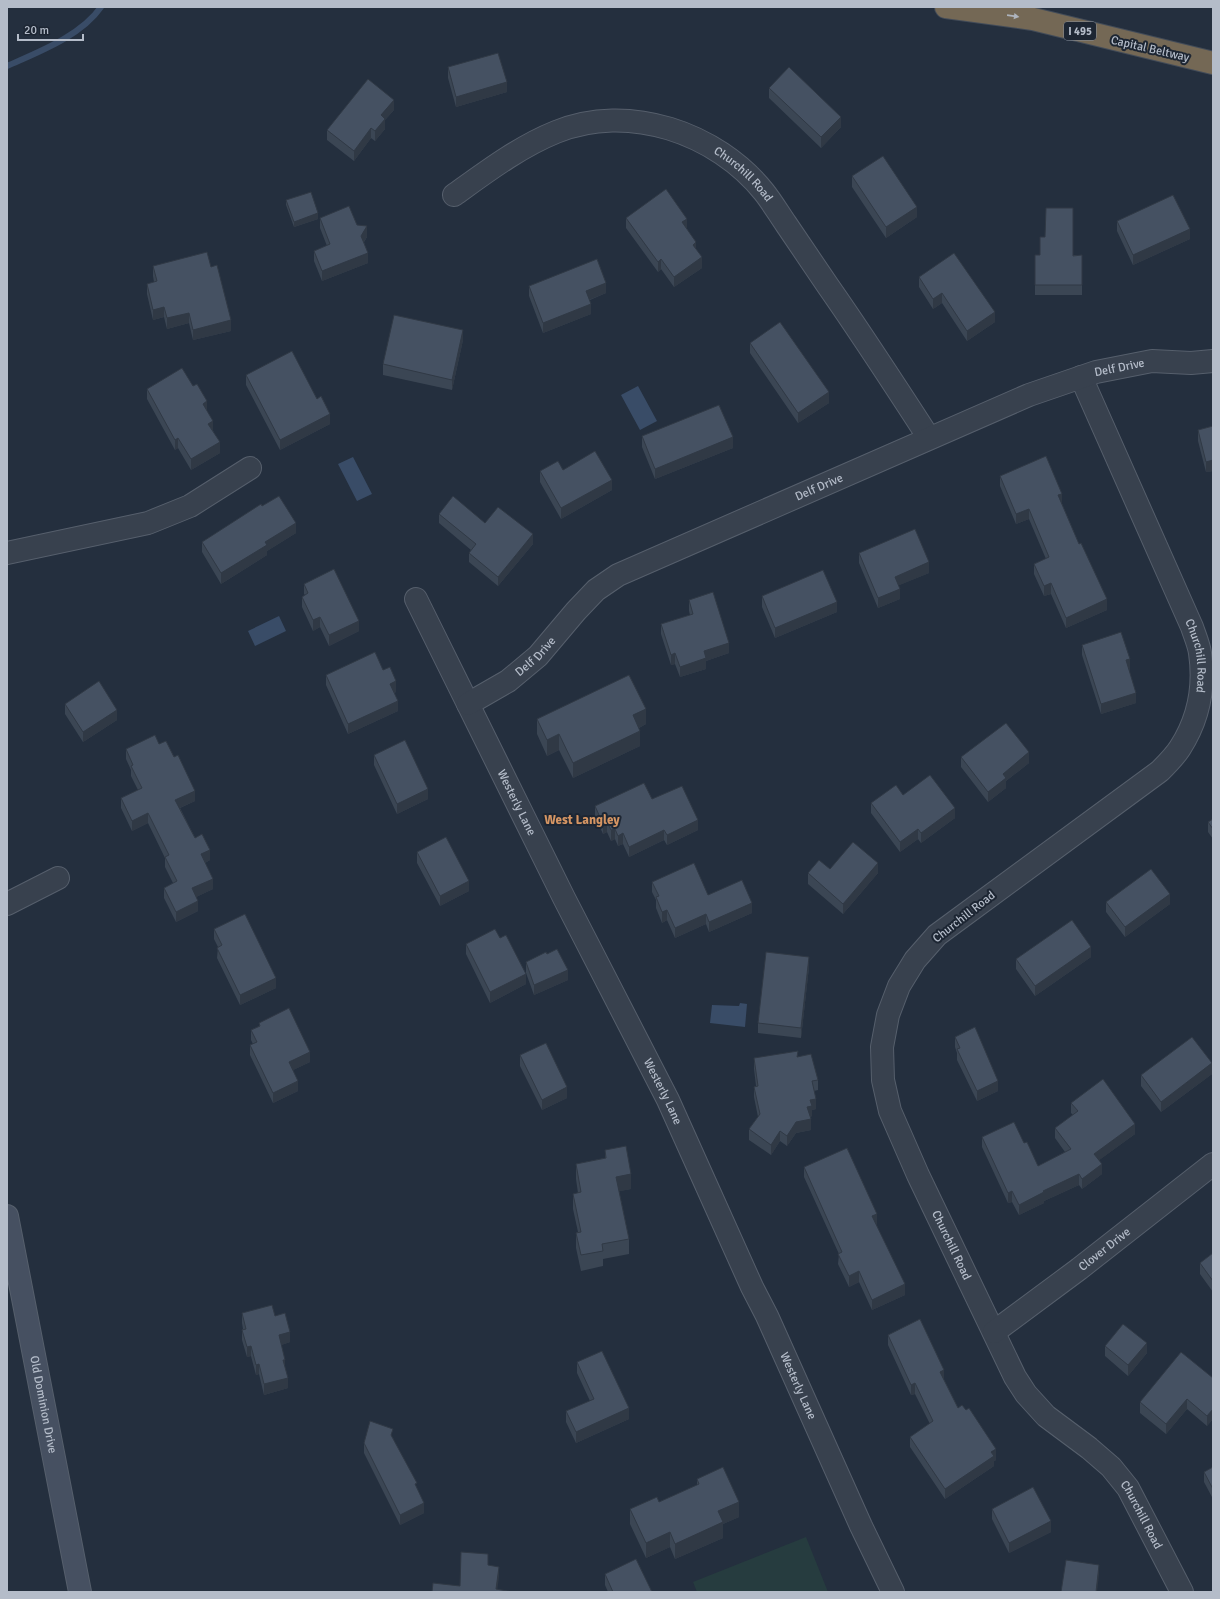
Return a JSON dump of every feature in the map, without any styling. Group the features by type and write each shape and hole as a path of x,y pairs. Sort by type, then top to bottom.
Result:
{"highway":[{"name":"Capital Beltway","path":"946,7 1033,19 1213,63"}],"main road":[{"name":"Old Dominion Drive","path":"7,1216 11,1263 80,1592"}],"street":[{"name":"Churchill Road","path":"454,195 528,145 557,131 592,122 621,121 653,124 685,134 715,148 743,169 764,192 870,347 929,438"},
{"name":"Delf Drive","path":"468,704 508,681 538,656 596,590 618,575 1029,395 1081,377 1152,361 1191,363 1213,361"},
{"name":"Churchill Road","path":"1081,377 1192,627 1200,652 1202,678 1200,703 1192,728 1180,749 1160,771 937,935 915,960 899,986 888,1015 882,1047 883,1080 890,1111 918,1175 1010,1368 1026,1394 1046,1416 1089,1448 1111,1467 1128,1488 1182,1592"},
{"path":"7,553 148,523 190,506 250,468"},
{"name":"Westerly Lane","path":"416,599 562,892 668,1100 752,1287 770,1322 893,1592"},
{"path":"7,904 58,878"},
{"name":"Clover Drive","path":"994,1332 1079,1269 1213,1164"}],"green space":[{"path":"806,1537 828,1592 697,1592 693,1582"}],"water":[{"path":"638,386 657,421 640,430 621,395"},
{"path":"353,457 372,494 357,501 338,464"},
{"path":"279,616 286,631 255,646 248,631"},
{"path":"740,1003 747,1004 745,1027 710,1023 712,1005 739,1006"}],"building":[{"path":"498,53 507,82 456,97 448,67"},
{"path":"789,67 841,117 821,137 769,88"},
{"path":"368,79 394,100 381,115 385,119 375,131 371,128 354,151 327,130"},
{"path":"883,156 917,207 886,227 852,176"},
{"path":"666,189 687,219 682,222 696,242 693,245 702,257 674,277 661,259 658,262 626,218"},
{"path":"311,192 318,213 294,222 286,200"},
{"path":"1173,195 1190,229 1133,255 1117,221"},
{"path":"349,206 357,225 367,226 361,236 368,253 322,271 314,251 330,244 320,218"},
{"path":"1046,208 1073,208 1073,256 1082,255 1082,285 1035,285 1035,255 1040,255 1040,237 1045,237"},
{"path":"207,252 211,267 217,265 231,320 193,330 189,313 167,318 164,307 153,310 147,284 157,281 153,266"},
{"path":"954,253 995,312 967,331 942,293 933,299 919,277"},
{"path":"597,259 606,283 586,291 591,304 543,323 529,286"},
{"path":"394,315 463,330 452,380 383,364"},
{"path":"780,322 829,392 798,413 750,343"},
{"path":"292,351 317,399 321,396 330,414 280,440 246,375"},
{"path":"182,368 193,386 197,384 207,401 203,404 213,421 208,424 220,442 191,459 178,438 175,440 147,389"},
{"path":"719,405 733,437 655,469 642,436"},
{"path":"1213,426 1213,460 1206,462 1198,430"},
{"path":"595,451 612,480 561,508 540,471 558,461 563,470"},
{"path":"1046,456 1062,494 1058,495 1079,544 1081,543 1107,599 1066,618 1051,583 1044,586 1034,564 1049,557 1029,509 1016,514 1000,476"},
{"path":"279,496 296,523 265,542 267,545 221,573 202,542 261,504 262,506"},
{"path":"453,496 485,523 498,507 533,534 498,577 469,553 476,544 439,514"},
{"path":"915,529 929,562 895,577 900,589 878,598 859,553"},
{"path":"334,569 359,621 329,635 320,617 313,620 302,597 308,593 304,584"},
{"path":"823,570 837,602 775,628 762,596"},
{"path":"713,592 729,643 704,651 706,658 680,667 675,653 671,655 661,624 693,614 689,600"},
{"path":"1121,632 1130,659 1126,660 1136,693 1101,704 1082,645"},
{"path":"375,652 383,670 390,667 396,681 390,684 398,701 348,724 326,675"},
{"path":"629,675 646,709 633,715 640,731 573,763 559,734 547,740 537,719"},
{"path":"99,681 117,710 83,732 65,704"},
{"path":"1006,723 1029,752 1003,774 1006,778 988,792 961,757"},
{"path":"155,735 159,744 166,741 174,757 178,755 195,791 175,800 195,838 202,834 210,850 201,854 213,879 192,888 198,901 176,912 164,888 177,881 165,857 169,855 148,813 132,821 121,798 142,788 131,766 133,765 126,749"},
{"path":"405,740 428,789 397,804 374,755"},
{"path":"930,775 955,808 921,833 918,829 900,842 871,803 896,785 903,795"},
{"path":"644,783 652,799 682,786 698,820 667,835 664,830 629,847 623,833 618,836 615,829 611,830 607,822 603,824 595,806"},
{"path":"1213,819 1213,829 1208,822"},
{"path":"446,837 469,881 440,896 417,852"},
{"path":"853,842 878,863 843,904 808,873 819,860 830,869"},
{"path":"694,863 708,895 742,880 752,903 709,922 706,914 675,928 667,910 662,912 656,897 659,896 652,882"},
{"path":"1151,869 1170,894 1125,927 1106,902"},
{"path":"245,914 276,978 240,995 217,948 222,945 214,929"},
{"path":"1072,920 1091,947 1035,986 1016,959"},
{"path":"495,929 500,938 506,935 526,974 490,992 466,944"},
{"path":"557,949 568,970 534,985 526,962 546,952 547,954"},
{"path":"766,952 809,957 801,1028 758,1023"},
{"path":"289,1008 310,1052 289,1062 298,1081 273,1093 250,1045 257,1042 251,1030 260,1026 259,1023"},
{"path":"975,1027 998,1081 977,1091 957,1049 960,1048 955,1037"},
{"path":"1192,1037 1212,1063 1161,1102 1141,1075"},
{"path":"546,1043 567,1087 542,1100 520,1055"},
{"path":"798,1051 797,1057 811,1054 818,1080 812,1081 816,1099 810,1100 812,1106 807,1107 811,1119 796,1122 787,1136 780,1131 771,1145 749,1129 760,1114 754,1087 758,1086 754,1058"},
{"path":"1103,1079 1135,1124 1094,1154 1102,1164 1082,1179 1079,1174 1043,1191 1044,1192 1019,1205 1012,1191 1008,1193 982,1137 1014,1122 1024,1143 1027,1142 1038,1166 1071,1149 1055,1128 1078,1111 1071,1103"},
{"path":"626,1146 631,1174 616,1177 629,1239 602,1244 603,1251 581,1255 576,1233 581,1232 573,1194 581,1192 576,1164 606,1158 605,1150"},
{"path":"847,1148 877,1214 872,1216 905,1284 872,1300 859,1271 849,1276 838,1254 842,1252 804,1167"},
{"path":"1213,1253 1213,1281 1200,1263"},
{"path":"272,1305 275,1316 285,1313 290,1332 279,1335 285,1360 283,1360 288,1378 264,1384 259,1364 256,1365 251,1346 247,1347 242,1330 246,1329 242,1313"},
{"path":"920,1319 944,1370 940,1372 958,1408 962,1405 966,1410 969,1408 996,1449 991,1452 994,1456 945,1489 910,1437 933,1421 915,1383 911,1385 888,1335"},
{"path":"1123,1324 1147,1343 1128,1365 1105,1346"},
{"path":"602,1351 629,1408 576,1432 566,1411 594,1399 577,1362"},
{"path":"1181,1352 1213,1378 1213,1409 1207,1416 1187,1399 1166,1424 1140,1402"},
{"path":"370,1421 393,1429 391,1435 417,1483 415,1484 424,1503 400,1515 364,1443"},
{"path":"723,1467 739,1502 718,1511 723,1522 675,1544 670,1532 646,1543 630,1509 657,1497 659,1502 699,1484 697,1479"},
{"path":"1213,1467 1213,1489 1204,1472"},
{"path":"1033,1487 1051,1521 1009,1543 992,1509"},
{"path":"461,1552 488,1554 488,1565 499,1567 496,1589 513,1592 432,1592 433,1583 460,1586"},
{"path":"636,1559 652,1592 613,1592 605,1574"},
{"path":"1066,1560 1099,1565 1096,1592 1061,1592"}],"waterway":[{"path":"7,66 45,49 71,35 101,7"}],"district":[{"name":"West Langley","path":"582,820"}]}
